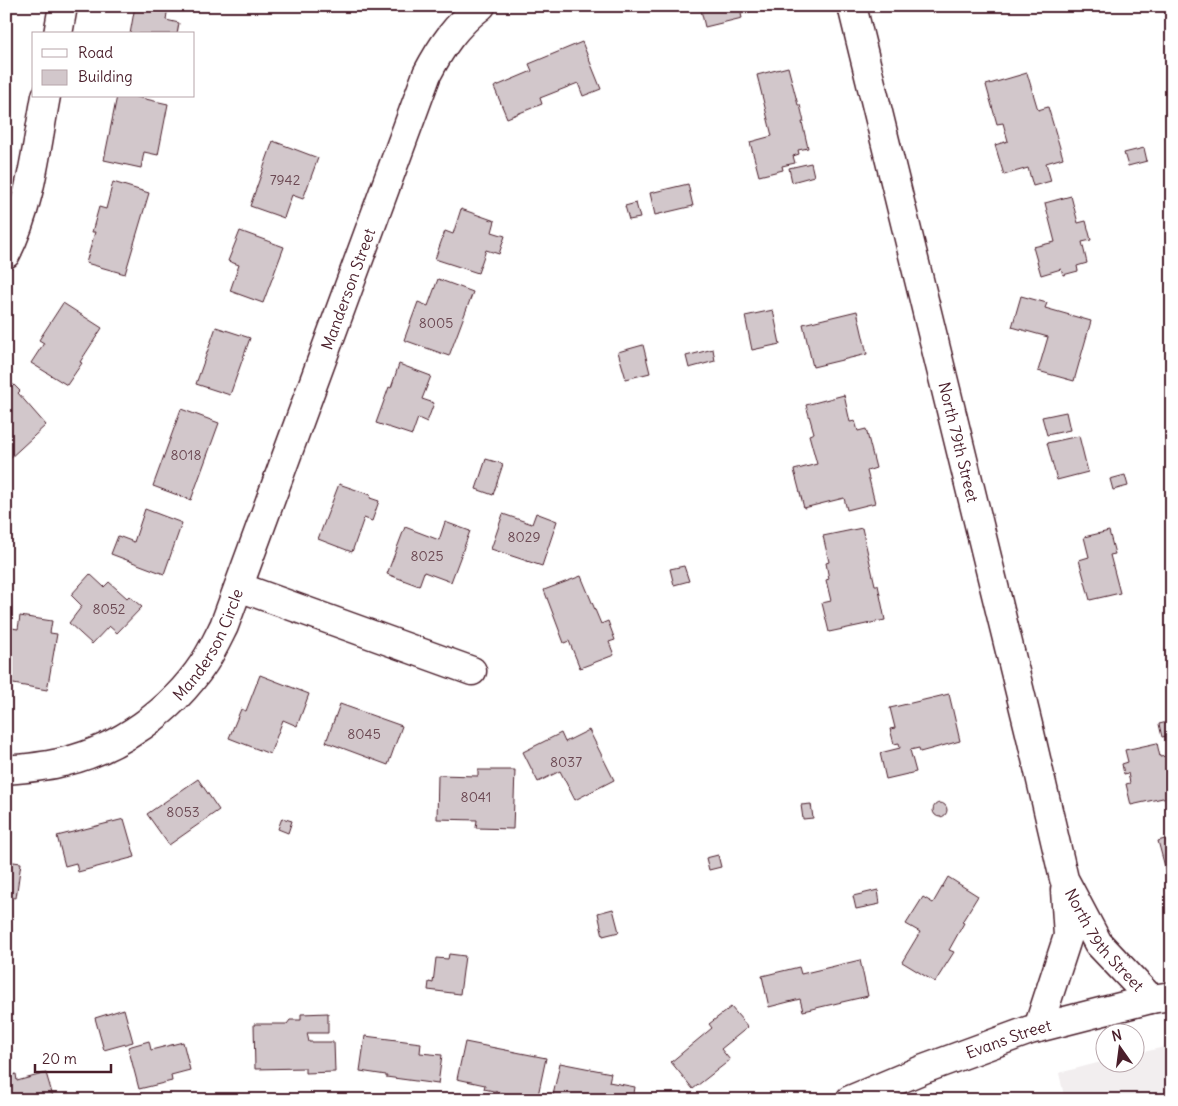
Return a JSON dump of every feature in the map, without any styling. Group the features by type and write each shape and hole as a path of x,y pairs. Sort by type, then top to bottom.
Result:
{"street":[{"path":"58,32 63,6"},
{"name":"Manderson Street","path":"239,587 427,74 448,37 469,15 481,6"},
{"name":"North 79th Street","path":"852,6 1064,879 1068,936 1038,1028"},
{"path":"6,254 14,238 27,200 46,98"},
{"name":"Manderson Circle","path":"6,770 65,762 94,752 145,724 169,704 204,663 224,626 239,587 472,671"},
{"name":"North 79th Street","path":"1064,879 1098,943 1161,998"},
{"name":"Evans Street","path":"850,1100 924,1069 1038,1028 1161,998"}],"shaded area":[{"path":"1172,1045 1172,1100 1065,1100 1059,1073 1096,1063 1096,1074 1146,1074 1146,1052"}],"building":[{"path":"135,6 168,6 166,20 179,23 177,32 130,32"},
{"path":"700,6 770,6 741,14 742,18 705,27"},
{"path":"582,42 601,89 583,96 578,83 540,98 542,104 507,118 494,87 532,71 529,64"},
{"path":"788,67 798,105 800,105 808,148 798,150 799,154 793,156 795,163 782,166 783,170 759,176 750,142 772,136 757,75"},
{"path":"1027,73 1038,110 1048,107 1063,158 1046,163 1051,181 1033,186 1028,168 1004,175 995,145 1008,141 1003,123 997,124 986,85"},
{"path":"117,98 141,98 168,104 158,155 144,152 141,168 104,160"},
{"path":"273,141 318,158 303,199 292,195 284,218 250,206"},
{"path":"1144,148 1147,161 1128,166 1124,153"},
{"path":"811,163 814,176 792,182 789,168"},
{"path":"113,182 149,193 125,274 86,263 95,232 92,232 99,207 106,209"},
{"path":"688,184 693,206 655,215 650,193"},
{"path":"1071,196 1078,223 1086,221 1091,240 1082,242 1087,263 1077,266 1078,271 1063,275 1061,269 1041,275 1033,247 1055,242 1045,203"},
{"path":"636,203 640,218 629,220 625,206"},
{"path":"461,209 495,221 492,232 505,236 499,254 486,250 478,273 435,259 445,231 453,234"},
{"path":"240,231 284,247 263,303 230,291 239,265 228,261"},
{"path":"438,279 473,292 449,356 404,340 418,302 428,306"},
{"path":"1021,296 1047,303 1045,308 1091,321 1074,381 1038,371 1048,337 1012,327"},
{"path":"63,303 102,328 67,385 31,363 44,343 39,340"},
{"path":"773,310 780,344 752,350 745,316"},
{"path":"857,311 867,354 813,367 803,324"},
{"path":"216,327 250,338 230,395 196,384"},
{"path":"643,345 650,373 626,379 618,352"},
{"path":"713,349 715,361 689,368 686,356"},
{"path":"399,364 431,376 422,399 434,403 427,422 418,418 412,435 376,423"},
{"path":"13,384 20,391 18,393 46,425 8,460 6,458 6,391"},
{"path":"844,395 850,422 855,421 858,431 866,429 876,468 867,471 875,503 847,510 844,498 804,508 794,470 817,464 809,435 814,433 806,405"},
{"path":"181,409 219,423 191,500 153,486"},
{"path":"1066,412 1070,430 1047,435 1042,417"},
{"path":"1079,436 1088,472 1057,480 1047,443"},
{"path":"486,459 503,464 493,495 476,489"},
{"path":"1125,475 1128,486 1113,490 1110,479"},
{"path":"339,484 371,495 370,498 379,501 372,521 364,518 352,552 318,539"},
{"path":"145,509 182,523 164,574 111,554 118,536 134,542"},
{"path":"536,513 557,521 542,566 491,549 503,514 532,524"},
{"path":"445,522 470,531 451,582 424,572 419,586 387,574 405,527 439,540"},
{"path":"862,528 875,585 878,585 885,620 829,632 822,603 831,601 826,580 829,579 826,563 829,562 823,536"},
{"path":"1109,531 1115,554 1110,555 1120,593 1090,600 1079,560 1089,557 1084,537"},
{"path":"684,566 689,581 674,585 670,569"},
{"path":"90,574 104,587 109,582 127,598 129,596 142,607 117,633 109,626 92,644 69,623 82,606 71,595"},
{"path":"581,576 601,624 608,621 615,640 609,642 614,655 580,668 569,641 564,643 544,590"},
{"path":"20,616 52,621 50,633 57,634 47,690 8,683 10,669 6,669 6,627 18,629"},
{"path":"260,675 309,694 297,726 283,720 270,754 229,738 241,709 246,711"},
{"path":"949,694 960,741 920,752 919,748 910,750 916,772 886,779 880,753 900,748 899,743 894,744 890,729 895,728 890,708"},
{"path":"340,704 402,726 388,765 326,742"},
{"path":"1172,721 1172,735 1162,737 1159,724"},
{"path":"589,730 614,780 575,800 560,771 538,782 523,752 561,733 565,742"},
{"path":"1157,743 1160,757 1172,755 1172,796 1131,805 1126,784 1130,783 1128,773 1124,774 1122,764 1128,762 1125,750"},
{"path":"478,770 515,770 513,829 476,828 477,820 437,819 438,775 478,776"},
{"path":"198,779 219,810 169,845 147,814"},
{"path":"937,803 943,803 947,810 943,817 937,817 933,813 933,807"},
{"path":"811,804 813,818 803,819 801,805"},
{"path":"282,818 292,821 288,833 278,829"},
{"path":"124,819 135,857 78,872 76,863 65,866 57,836"},
{"path":"1172,837 1172,885 1170,885 1158,841"},
{"path":"718,855 721,867 709,870 706,858"},
{"path":"6,861 21,863 16,898 6,897"},
{"path":"948,877 978,896 962,922 964,923 949,950 954,952 935,982 902,962 920,932 906,924 923,897 933,903"},
{"path":"878,890 880,904 856,909 853,896"},
{"path":"613,909 619,932 603,936 598,913"},
{"path":"449,954 465,956 460,994 428,990 429,982 433,983 436,958 448,959"},
{"path":"860,960 868,996 803,1011 800,999 769,1007 762,976 799,967 801,974"},
{"path":"731,1007 748,1027 721,1049 730,1060 693,1089 671,1062 712,1028 709,1024"},
{"path":"124,1009 133,1042 104,1050 95,1018"},
{"path":"328,1013 328,1033 307,1033 309,1042 334,1042 335,1072 305,1073 305,1068 255,1069 254,1024 287,1024 290,1020 301,1020 301,1014"},
{"path":"365,1036 421,1043 420,1053 442,1055 438,1084 386,1077 386,1075 360,1071"},
{"path":"149,1041 151,1050 183,1042 190,1070 171,1075 172,1081 139,1089 128,1047"},
{"path":"465,1042 546,1058 537,1100 484,1089 485,1085 457,1079"},
{"path":"560,1063 611,1073 609,1082 635,1087 633,1100 552,1100"},
{"path":"46,1073 54,1100 6,1100 6,1077 16,1074 17,1081"}]}
